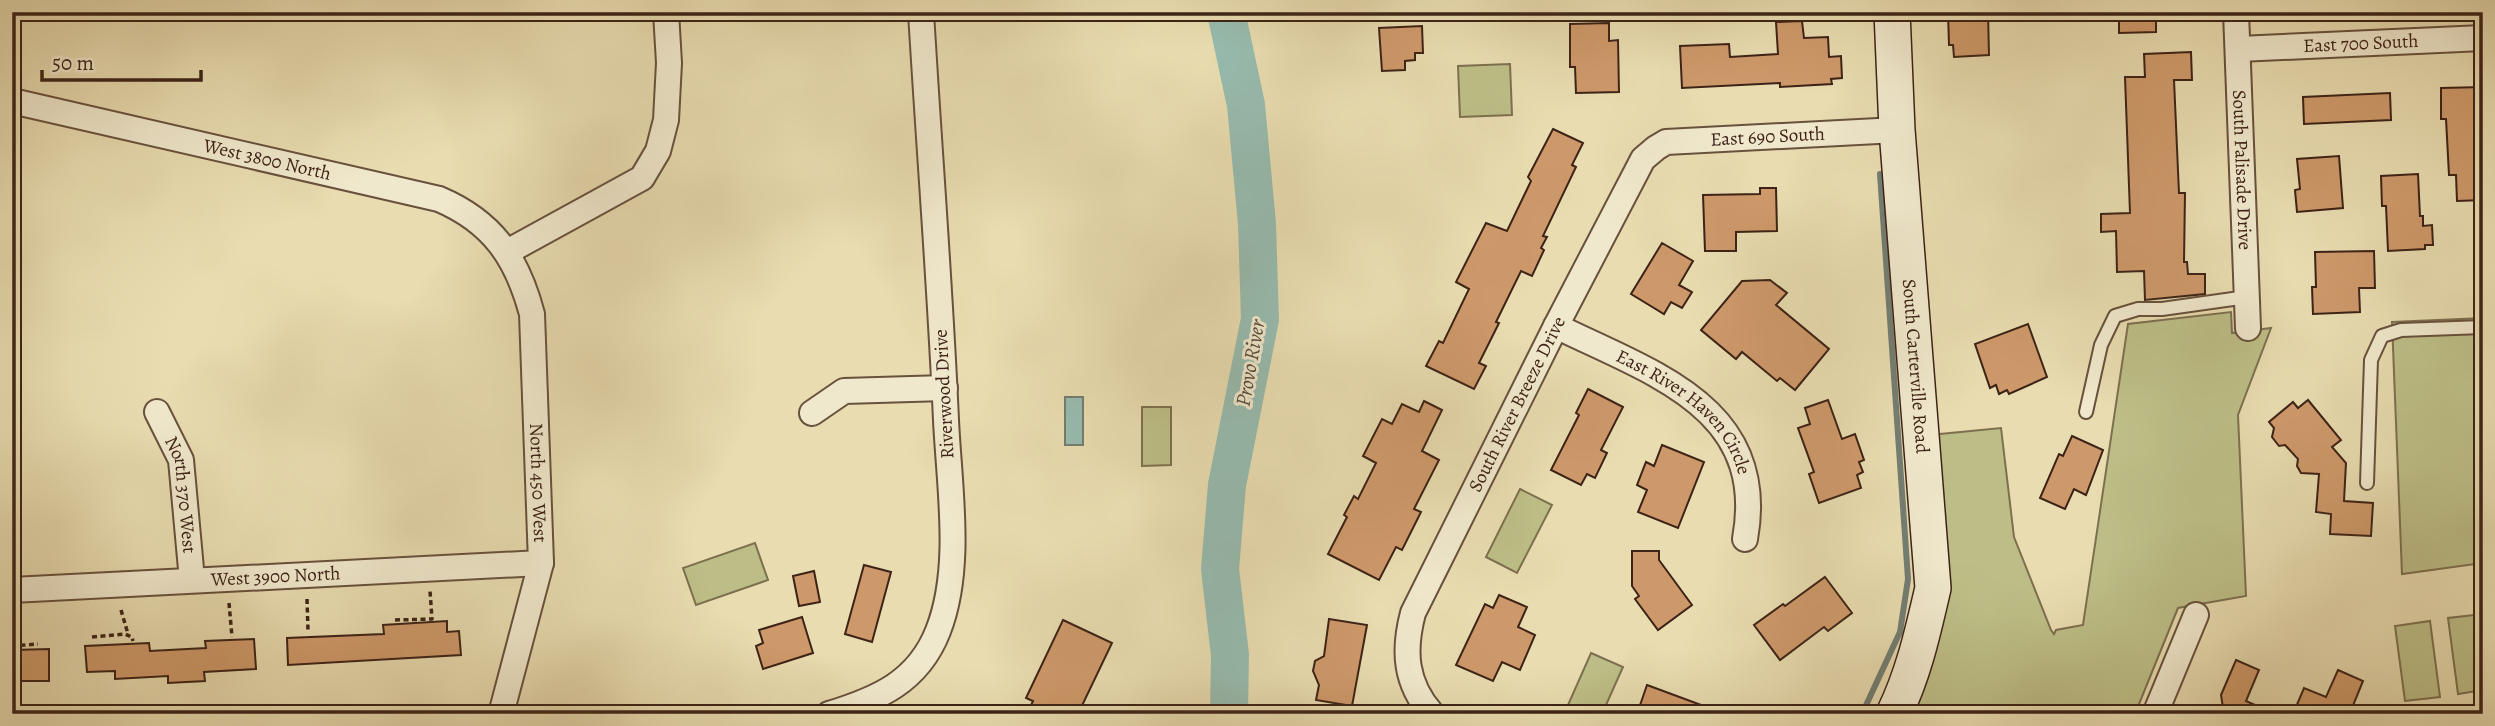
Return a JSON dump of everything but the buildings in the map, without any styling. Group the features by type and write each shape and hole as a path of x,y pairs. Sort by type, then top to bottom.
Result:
{"street":[{"path":"507,252 642,178 658,151 666,120 669,64 666,12"},
{"name":"Riverwood Drive","path":"829,714 877,697 909,674 928,652 938,630 950,582 951,531 945,388 921,12"},
{"name":"South Carterville Road","path":"1892,12 1897,130 1933,588 1921,642 1904,694 1894,714"},
{"name":"South Palisade Drive","path":"2236,12 2248,328"},
{"name":"East 700 South","path":"2239,49 2483,38"},
{"name":"West 3800 North","path":"12,100 439,199 457,206 481,223 507,252"},
{"name":"East 690 South","path":"1643,159 1666,142 1897,130"},
{"name":"South River Breeze Drive","path":"1432,714 1414,687 1406,655 1406,636 1413,612 1643,159"},
{"name":"North 450 West","path":"501,714 541,564 532,314 525,288 507,252"},
{"name":"East River Haven Circle","path":"1556,326 1682,389 1719,423 1734,446 1746,475 1750,515 1745,540"},
{"path":"813,413 844,390 945,388"},
{"name":"North 370 West","path":"157,412 181,460 192,580"},
{"name":"West 3900 North","path":"12,590 541,564"},
{"path":"2155,714 2196,615"}],"lane":[{"path":"2087,412 2101,345 2116,316 2138,309 2162,309 2247,297"},
{"path":"2367,483 2371,360 2382,337 2401,330 2483,327"}],"path":[{"path":"395,620 432,619 430,591"},
{"path":"307,599 309,631"},
{"path":"229,603 232,637"},
{"path":"121,610 129,630 128,635 133,641"},
{"path":"92,637 128,635"},
{"path":"12,646 38,644"}],"green space":[{"path":"1510,64 1512,115 1460,117 1458,66"},
{"path":"2231,312 2232,333 2271,328 2238,415 2246,596 2178,608 2135,714 1909,714 1930,435 2001,428 2014,537 2051,630 2054,634 2056,630 2083,625 2128,324"},
{"path":"2483,318 2483,563 2402,574 2392,322"},
{"path":"1142,407 1171,407 1171,465 1142,466"},
{"path":"1520,489 1552,505 1517,573 1486,557"},
{"path":"755,543 768,580 696,605 683,568"},
{"path":"2483,614 2483,690 2458,694 2448,618"},
{"path":"2430,621 2440,697 2405,701 2395,626"},
{"path":"1591,653 1623,667 1602,714 1564,714"}],"water":[{"path":"1065,397 1083,397 1083,445 1065,445"}],"waterway":[{"name":"Provo River","path":"1226,12 1246,105 1257,224 1260,319 1227,485 1220,569 1230,655 1229,714"},
{"path":"1862,714 1900,632 1908,579 1880,174"}]}
